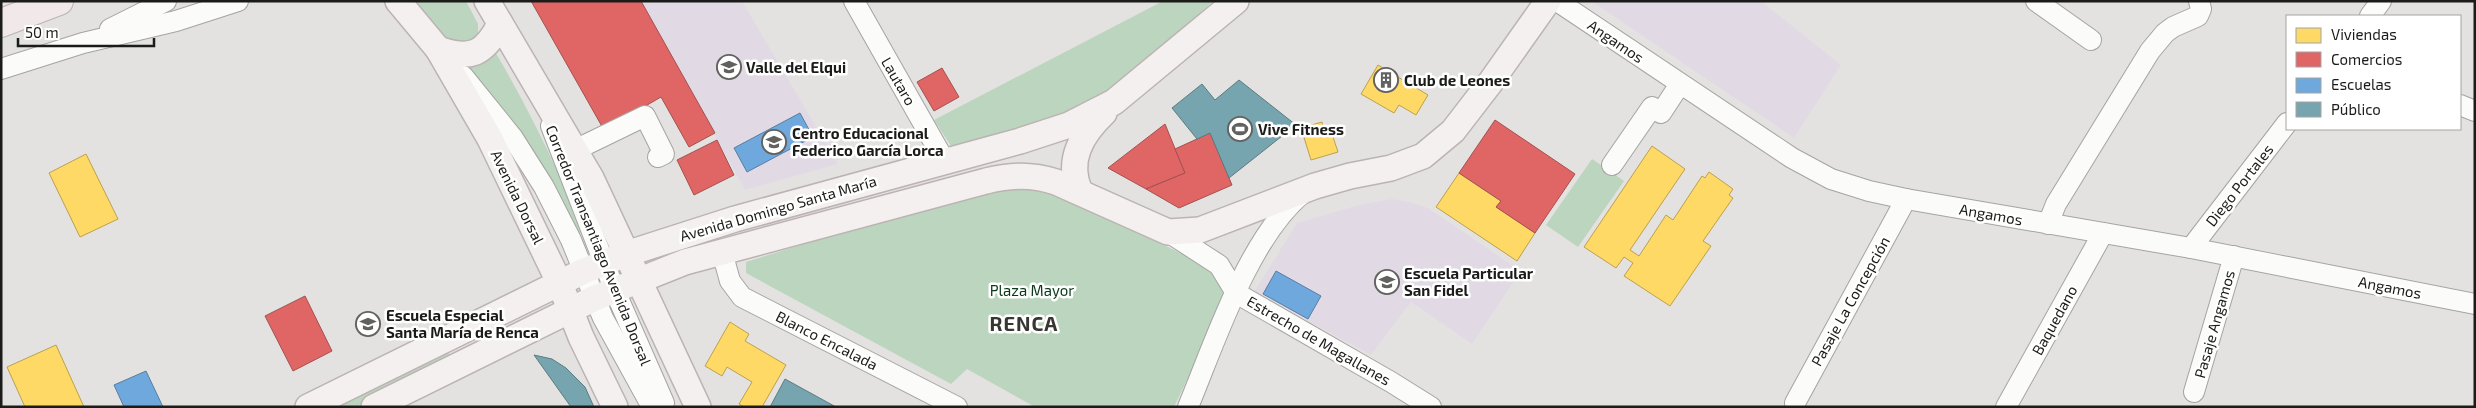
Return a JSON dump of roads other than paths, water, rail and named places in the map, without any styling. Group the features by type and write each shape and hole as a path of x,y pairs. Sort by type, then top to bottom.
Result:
{"highway":[{"path":"1,23 59,1"}],"main road":[{"path":"378,1 415,21"},
{"name":"Avenida Dorsal","path":"398,1 438,49 490,138 560,284 615,407"},
{"path":"487,1 575,150 605,262 638,281 698,407"},
{"name":"Avenida Domingo Santa María","path":"308,407 402,359 605,262 778,206 1053,131 1084,119 1114,102 1236,1"},
{"path":"1168,232 1200,230 1308,189 1350,176 1407,163 1434,149 1469,111 1548,1"},
{"path":"438,49 456,55 471,55 484,47 500,24"},
{"path":"1080,192 1074,174 1075,156 1078,146 1091,127 1114,102"},
{"name":"Avenida Domingo Santa María","path":"374,407 605,295 685,262 1004,176 1027,175 1041,177 1080,192 1168,232"}],"street":[{"path":"84,43 166,1"},
{"path":"1,69 84,43 176,21 238,1"},
{"name":"Lautaro","path":"854,1 944,160"},
{"name":"Angamos","path":"1557,1 1811,170 1850,186 1906,199 2234,256 2475,304"},
{"path":"2036,1 2091,40"},
{"path":"2048,224 2056,204 2150,51 2173,27 2198,16 2201,10 2199,1"},
{"path":"2371,15 2382,1"},
{"name":"Corredor Transantiago Avenida Dorsal","path":"438,49 495,115 526,157 562,219 605,262"},
{"name":"Corredor Transantiago Avenida Dorsal","path":"534,82 605,262 603,318 652,407"},
{"path":"1612,165 1652,107 1661,113 1680,84"},
{"path":"2461,106 2475,111"},
{"path":"575,150 645,116 664,154 658,157"},
{"name":"Diego Portales","path":"2191,248 2286,124"},
{"path":"1188,407 1236,293 1272,225 1308,189"},
{"name":"Pasaje La Concepción","path":"1795,403 1906,199"},
{"name":"Estrecho de Magallanes","path":"1168,232 1219,264 1236,293 1431,407"},
{"name":"Baquedano","path":"2006,407 2102,233"},
{"name":"Blanco Encalada","path":"722,252 730,281 742,297 956,407"},
{"name":"Pasaje Angamos","path":"2194,392 2234,256"},
{"name":"Corredor Transantiago Avenida Dorsal","path":"605,295 665,407"}],"place":[{"name":"Valle del Elqui","path":"729,67"},
{"name":"Club de Leones","path":"1386,80"},
{"name":"Vive Fitness","path":"1240,129"},
{"name":"Centro Educacional Federico García Lorca","path":"774,142"},
{"name":"Escuela Particular San Fidel","path":"1387,282"},
{"name":"Escuela Especial Santa María de Renca","path":"368,324"}],"district":[{"name":"RENCA","path":"1024,323"}],"park label":[{"name":"Plaza Mayor","path":"1032,290"}]}
